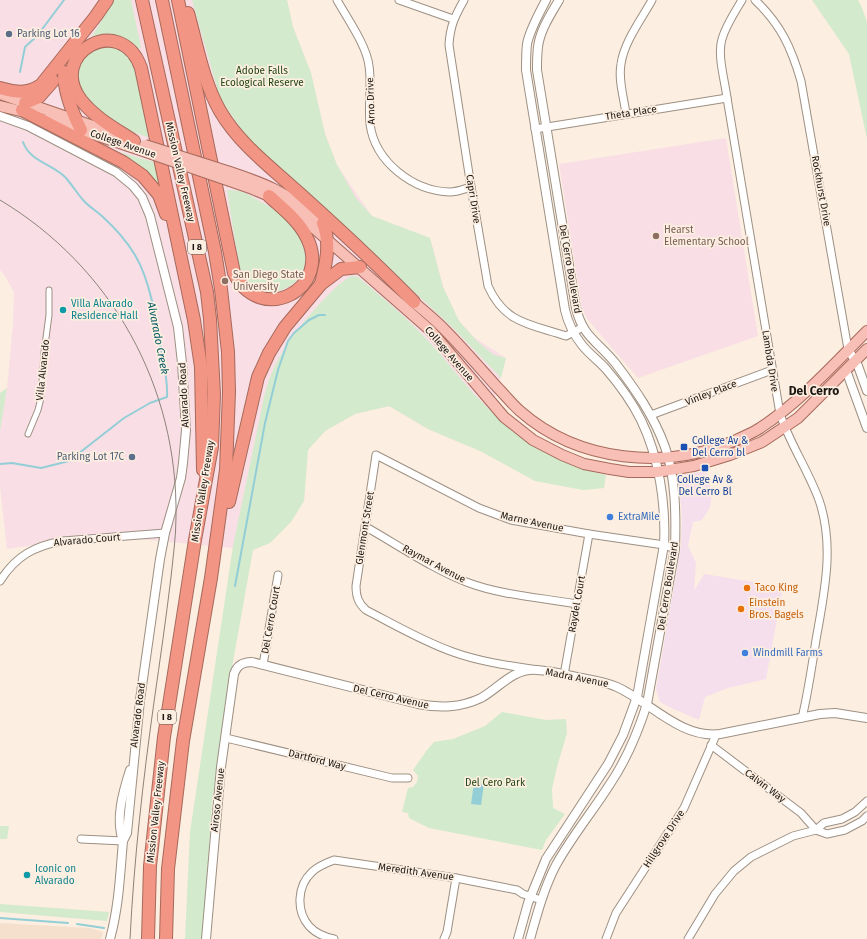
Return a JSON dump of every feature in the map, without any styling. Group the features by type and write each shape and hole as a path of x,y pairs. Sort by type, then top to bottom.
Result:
{"highway":[{"path":"107,0 106,6 100,16 42,94 23,106 123,162 143,176 159,195 184,271"},
{"path":"0,88 15,92 22,92 33,90 40,85 96,16 107,0"},
{"name":"Mission Valley Freeway","path":"142,0 207,292 214,394 212,447 195,540 164,737 150,866 148,939"},
{"name":"Mission Valley Freeway","path":"162,0 215,252 227,339 229,392 226,470 211,578 182,741 168,869 166,939"},
{"path":"178,0 234,273 241,284 254,295 266,299 277,300 290,295 303,285 312,270 313,259 310,243 302,229 269,196"},
{"path":"184,0 212,93 220,111 230,126 253,153 377,264 414,302"},
{"path":"142,146 88,108 72,84 72,69 75,61 84,49 90,45 104,40 117,42 126,46 138,59 141,68 194,320 201,367 203,497"},
{"path":"66,63 65,87 79,125"},
{"path":"321,284 328,240 323,223"},
{"path":"211,578 258,377 269,353 285,327 321,284 342,269 360,267"}],"main road":[{"name":"College Avenue","path":"0,94 23,106 230,177 269,196 300,216 360,267 431,331 504,417 533,440 562,455 584,464 610,470 657,472 708,463 762,442 798,418 867,349"},
{"name":"College Avenue","path":"0,106 23,106"},
{"name":"College Avenue","path":"79,125 142,146"},
{"name":"College Avenue","path":"230,177 257,181 275,189 301,205 441,326 520,411 543,428 568,442 592,450 615,455 654,458 694,454 723,445 759,429 780,414 867,330"}],"street":[{"name":"Arno Drive","path":"337,0 365,50 369,65 370,124 379,149 393,168 423,187 452,192 471,187"},
{"path":"399,0 453,19"},
{"name":"Capri Drive","path":"464,0 453,19 449,45 488,286 494,299 508,315 521,322 566,336 574,333"},
{"name":"Del Cerro Boulevard","path":"518,939 523,915 546,859 608,764 622,735 637,697 664,545 665,526 663,499 654,458 641,420 606,369 582,346 568,321 564,310 526,70 527,45 535,22 546,0"},
{"name":"Del Cerro Boulevard","path":"530,939 541,900 556,865 611,783 626,756 641,723 647,704 675,549 676,526 671,470 662,440 651,415 638,393 614,362 591,338 583,327 576,308 537,70 538,46 548,20 559,0"},
{"path":"626,114 620,74 623,54 628,42 652,0"},
{"name":"Lambda Drive","path":"742,0 725,30 721,41 720,52 727,98 780,414 784,427 807,471 819,501 828,538 827,578 802,718"},
{"name":"Rockhurst Drive","path":"756,0 766,10 781,30 793,53 801,80 848,349 855,360 867,391"},
{"name":"Theta Place","path":"535,129 727,98"},
{"name":"Alvarado Road","path":"0,116 28,126 116,172 133,186 142,197 148,209 178,327 182,363 186,430 183,463 181,478 165,533 160,559 133,760 127,833 123,841 119,900 110,939"},
{"name":"Villa Alvarado","path":"28,434 38,410 41,398 49,315 49,290"},
{"path":"574,333 583,327"},
{"name":"Vinley Place","path":"651,415 772,370"},
{"path":"846,370 867,428"},
{"name":"Glenmont Street","path":"358,601 356,586 376,455"},
{"name":"Marne Avenue","path":"376,455 479,508 511,520 589,534 664,545 675,549"},
{"name":"Raymar Avenue","path":"366,527 443,571 469,583 502,591 577,604"},
{"name":"Alvarado Court","path":"0,581 8,569 24,554 46,544 62,541 165,533"},
{"name":"Raydel Court","path":"564,675 589,534"},
{"name":"Del Cerro Court","path":"263,665 278,575"},
{"name":"Madra Avenue","path":"358,601 366,610 417,637 464,656 615,686 637,697 672,722 691,731 716,735 820,714 835,713 867,718"},
{"name":"Del Cerro Avenue","path":"241,664 252,662 418,704 448,707 465,704 481,698 511,676 518,673 535,670"},
{"name":"Airoso Avenue","path":"206,939 222,767 234,674 236,669 241,664"},
{"name":"Hillgrove Drive","path":"606,939 616,913 684,808 716,735"},
{"name":"Dartford Way","path":"226,738 392,778 408,778"},
{"name":"Calvin Way","path":"711,745 801,813 816,830"},
{"path":"688,939 715,894 734,871 751,857 793,836 816,830 824,823 842,819 855,812 867,801"},
{"path":"816,830 827,834 845,830 862,821 867,816"},
{"path":"81,839 123,841"},
{"name":"Meredith Avenue","path":"334,939 319,934 309,926 301,912 300,904 301,889 312,872 322,865 334,860 456,878 518,890 541,900"},
{"path":"444,939 447,932 456,878"}],"shaded area":[{"name":"San Diego State University","path":"0,0 287,0 293,27 311,73 325,134 337,165 372,216 430,238 444,289 459,321 475,338 506,358 480,451 428,429 389,406 355,414 325,431 307,450 304,501 270,543 253,550 116,537 63,541 7,549 0,487 0,430 7,388 13,323 14,292 0,270"},
{"name":"Hearst Elementary School","path":"726,138 758,336 638,378 588,320 582,309 559,164"},
{"path":"706,471 712,493 710,508 702,520 693,522 688,546 696,563 694,591 704,574 783,587 766,679 728,688 705,697 699,720 660,702 656,689 681,546 682,514 678,480 681,475"},
{"path":"0,923 90,928 103,932 101,939 0,939"}],"green space":[{"path":"113,0 131,0 141,47 136,51 119,38 91,38"},
{"name":"Adobe Falls Ecological Reserve","path":"192,0 287,0 293,27 311,73 325,134 337,165 356,198 372,216 430,238 443,287 459,321 477,341 494,355 506,358 501,378 453,328 245,135 220,98"},
{"path":"812,0 858,0 862,8 867,22 867,139 849,54"},
{"path":"106,47 119,47 135,63 151,138 133,132 114,123 97,111 83,96 78,76 81,62 95,50"},
{"path":"112,150 154,162 162,190"},
{"path":"227,190 242,192 272,208 288,221 295,230 304,248 305,258 304,268 297,280 292,285 278,291 263,292 255,288 244,276 239,265"},
{"path":"351,276 358,277 415,327 438,351 476,396 509,427 533,445 560,460 606,475 604,488 583,490 535,481 480,451 428,429 389,406 355,414 325,431 308,450 304,501 291,522 270,543 253,550 231,673 212,803 203,939 185,939 190,832 233,546 264,397 277,361 290,340 305,320 327,296"},
{"path":"7,388 0,431 0,393"},
{"name":"Del Cero Park","path":"502,712 546,720 566,719 567,733 552,789 553,808 565,814 546,840 542,850 429,828 409,818 408,813 402,812 408,788 413,787 417,782 418,776 413,770 434,742 453,739 485,726"},
{"path":"0,826 9,826 7,839 0,839"},
{"path":"0,904 109,912 107,921 0,912"}],"water":[{"path":"474,783 484,784 481,805 471,804"}],"waterway":[{"name":"Alvarado Creek","path":"20,72 25,47 37,36 64,0"},
{"name":"Alvarado Creek","path":"0,464 12,463 41,468 69,461 124,418 150,403 167,397 166,376 153,304 141,266 135,255 117,231 85,202 66,178 61,173 31,154 26,149 23,142"},
{"path":"235,586 265,423 278,370 288,341 294,333 309,320 319,315 325,315"},
{"name":"Alvarado Creek","path":"0,918 68,923"},
{"name":"Alvarado Creek","path":"77,924 104,928"}],"tram line":[{"path":"0,200 40,228 75,260 105,295 131,335 151,377 165,422 174,469 176,532 136,850 130,939"}],"place":[{"name":"Parking Lot 16","path":"9,34"},
{"name":"Hearst Elementary School","path":"656,236"},
{"name":"San Diego State University","path":"225,281"},
{"name":"Villa Alvarado Residence Hall","path":"63,310"},
{"name":"College Av & Del Cerro bl","path":"684,447"},
{"name":"Parking Lot 17C","path":"132,457"},
{"name":"College Av & Del Cerro Bl","path":"705,468"},
{"name":"ExtraMile","path":"610,517"},
{"name":"Taco King","path":"747,588"},
{"name":"Einstein Bros. Bagels","path":"741,609"},
{"name":"Windmill Farms","path":"745,653"},
{"name":"Iconic on Alvarado","path":"27,875"}],"district":[{"name":"Del Cerro","path":"814,391"}]}
